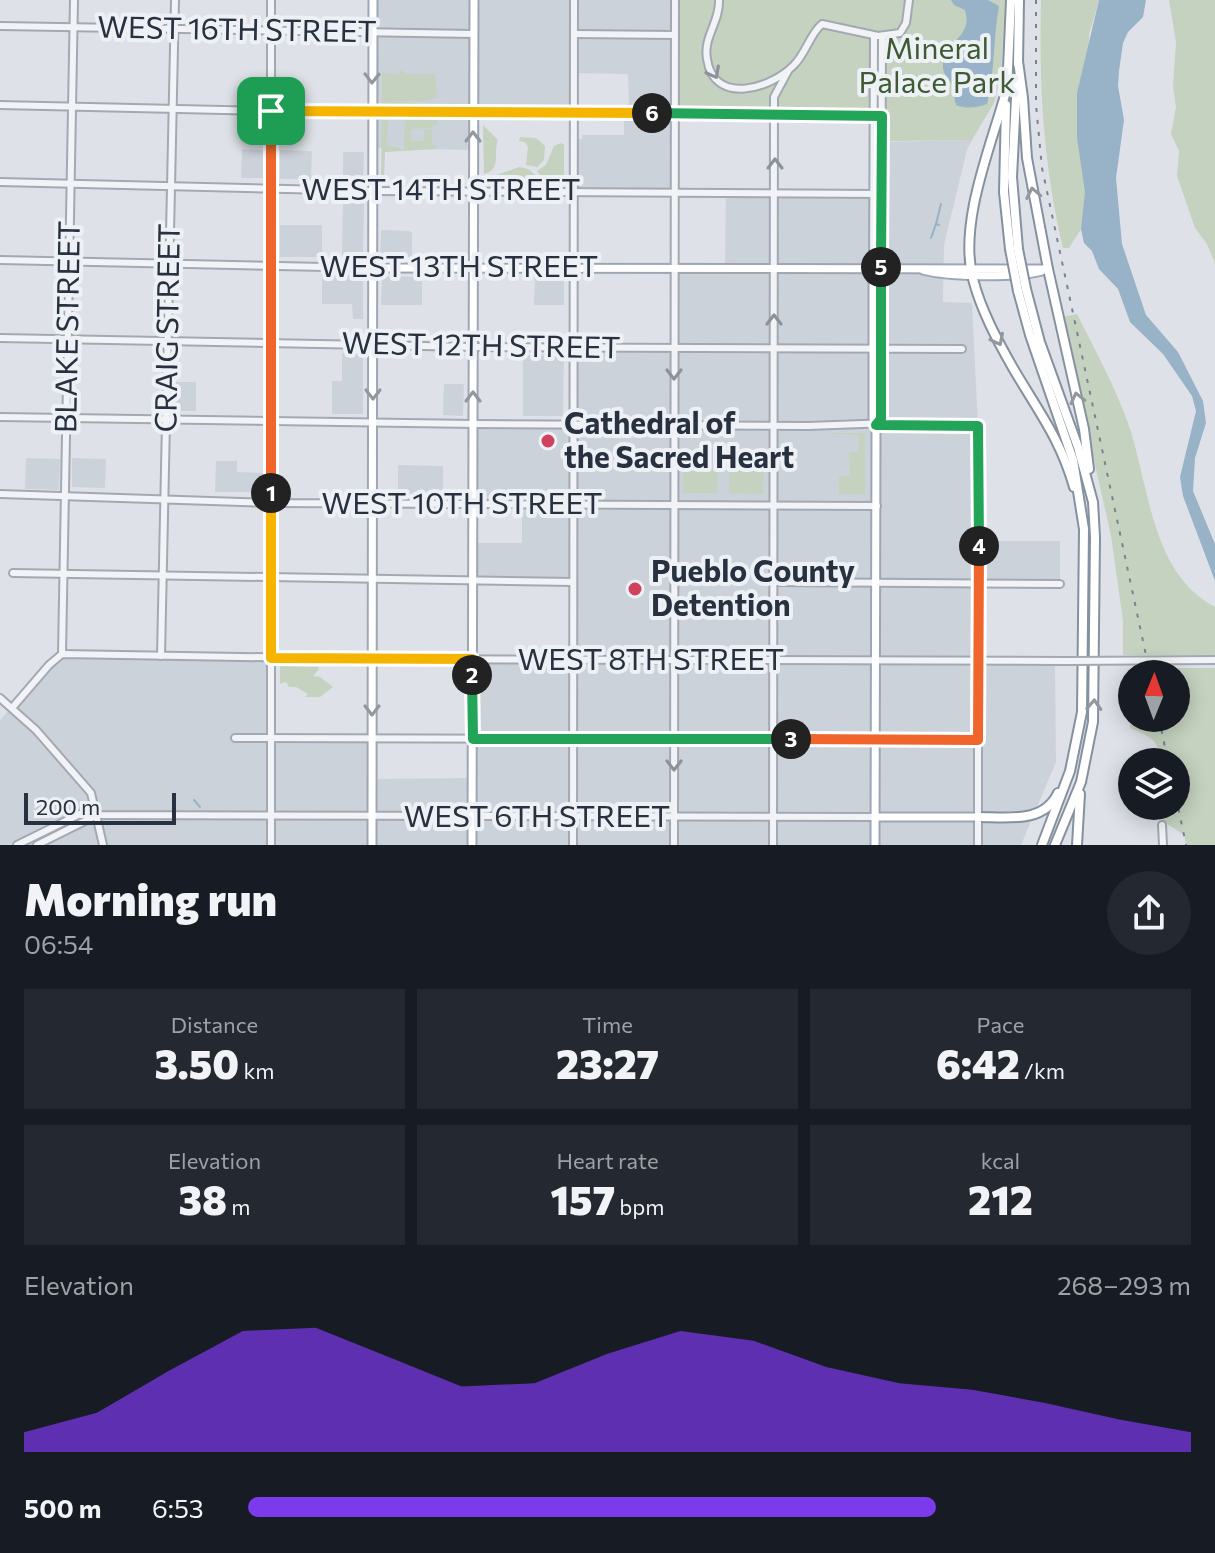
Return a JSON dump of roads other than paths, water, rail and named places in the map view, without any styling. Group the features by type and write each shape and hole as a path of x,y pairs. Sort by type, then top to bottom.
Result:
{"highway":[{"path":"1011,0 1004,192 1030,335 1073,460 1083,518 1085,647 1082,712 1070,771 1042,845"},
{"path":"1014,249 1012,177 1019,0"},
{"path":"1018,61 1027,158 1084,429 1093,502 1094,707 1081,782 1077,845"},
{"path":"1007,88 975,201 971,271 981,303 1003,351 1057,439 1083,518"},
{"path":"1022,290 1075,437 1093,502"},
{"path":"978,817 1022,817 1039,813 1055,801 1070,771"},
{"path":"1055,845 1081,782"}],"main road":[{"path":"372,845 373,0"},
{"path":"472,845 474,0"},
{"name":"WEST 13TH STREET","path":"372,268 1048,269"},
{"path":"875,845 876,425 881,419 876,349 877,269"},
{"name":"WEST 6TH STREET","path":"876,817 978,817"}],"street":[{"name":"BLAKE STREET","path":"62,654 74,0"},
{"name":"CRAIG STREET","path":"161,656 175,0"},
{"path":"271,0 271,845"},
{"path":"573,845 574,0"},
{"path":"674,845 675,0"},
{"path":"719,0 719,14 706,48 712,76 719,85 757,86 768,89 774,97"},
{"path":"773,845 774,97 788,71 806,51 822,24 878,36 894,35 903,30 909,0"},
{"name":"WEST 16TH STREET","path":"0,26 473,34"},
{"path":"574,34 674,35"},
{"path":"877,269 872,193 878,36"},
{"path":"757,86 788,71"},
{"path":"0,105 271,111 877,116"},
{"path":"877,116 882,194 877,269"},
{"name":"WEST 14TH STREET","path":"0,182 372,191 882,194"},
{"name":"WEST 13TH STREET","path":"0,260 372,268"},
{"name":"WEST 12TH STREET","path":"0,338 473,347 962,349"},
{"path":"0,417 572,425 978,426 978,845"},
{"name":"WEST 10TH STREET","path":"0,494 271,503 877,506"},
{"path":"13,573 573,582"},
{"path":"773,582 1060,584"},
{"path":"12,708 62,654"},
{"name":"WEST 8TH STREET","path":"62,654 372,659 1215,660"},
{"path":"0,698 36,730 91,793 103,845"},
{"path":"235,738 978,740"},
{"path":"17,845 84,812 97,815"},
{"path":"37,845 97,815"},
{"name":"WEST 6TH STREET","path":"97,815 876,817"},
{"path":"1162,825 1163,845"}],"water":[{"path":"951,0 988,0 999,6 987,104 975,107 956,105 952,85 944,70 944,59 967,20 965,10"},
{"path":"1099,0 1146,0 1143,17 1128,32 1123,43 1119,71 1118,86 1124,120 1116,178 1122,244 1146,315 1178,352 1203,401 1206,423 1195,458 1193,491 1215,544 1215,581 1183,496 1180,477 1196,411 1192,396 1163,354 1130,322 1118,289 1099,269 1092,251 1084,243 1081,229 1085,192 1077,138 1077,93"}],"waterway":[{"path":"939,225 936,224 941,204"},
{"path":"931,238 936,224"},
{"path":"194,800 200,807"}],"railway":[{"path":"1036,0 1036,105 1042,168 1147,660"},
{"path":"1162,732 1165,748"},
{"path":"1181,820 1186,845"}],"place":[{"name":"Cathedral of the Sacred Heart","path":"548,441"},
{"name":"Pueblo County Detention","path":"635,589"}],"park label":[{"name":"Mineral Palace Park","path":"937,66"}]}
